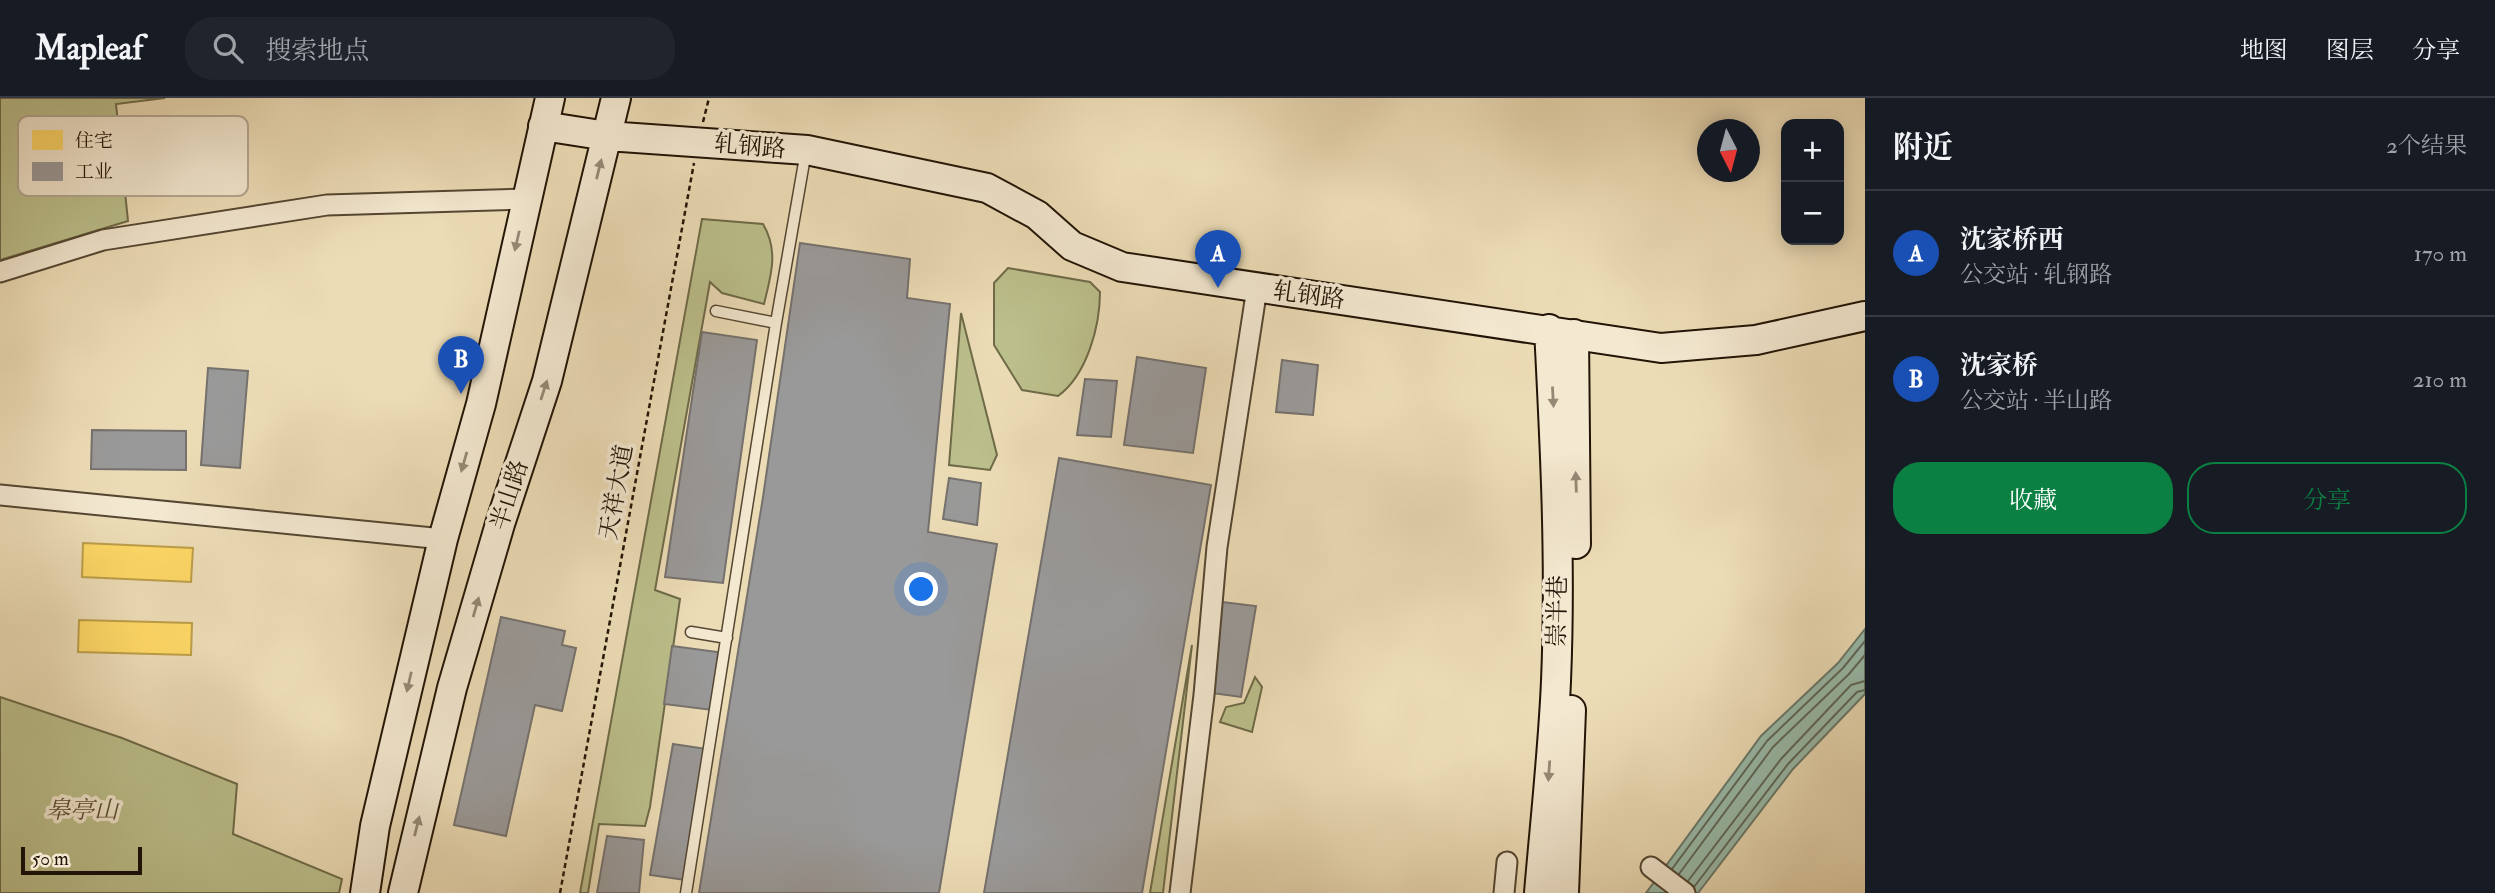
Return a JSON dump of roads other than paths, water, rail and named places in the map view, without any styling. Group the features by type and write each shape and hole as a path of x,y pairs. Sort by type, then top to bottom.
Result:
{"street":[{"name":"半山路","path":"365,893 375,826 443,539 481,404 550,98"},
{"name":"半山路","path":"403,893 452,688 500,524 547,381 616,98"},
{"name":"轧钢路","path":"543,126 607,136 807,150 987,188 1037,215 1072,246 1122,267 1661,348 1756,340 1859,317"},
{"path":"0,272 103,240 327,205 527,200"},
{"path":"1180,893 1204,695 1221,516 1257,288"},
{"name":"崇半巷","path":"1539,893 1556,683 1557,493 1562,332"},
{"name":"崇半巷","path":"1562,332 1576,563 1563,893"},
{"path":"0,495 443,539"},
{"path":"1504,893 1507,862"},
{"path":"1651,867 1685,893"}],"lane":[{"path":"686,893 776,323 807,150"},
{"path":"716,311 776,323"},
{"path":"691,632 726,638"}],"water":[{"path":"1865,629 1865,694 1793,769 1698,893 1646,893 1761,736 1838,663"}],"place":[{"name":"沈家桥西","path":"1218,288"},
{"name":"沈家桥","path":"461,394"}],"park label":[{"name":"皋亭山","path":"82,810"}]}
